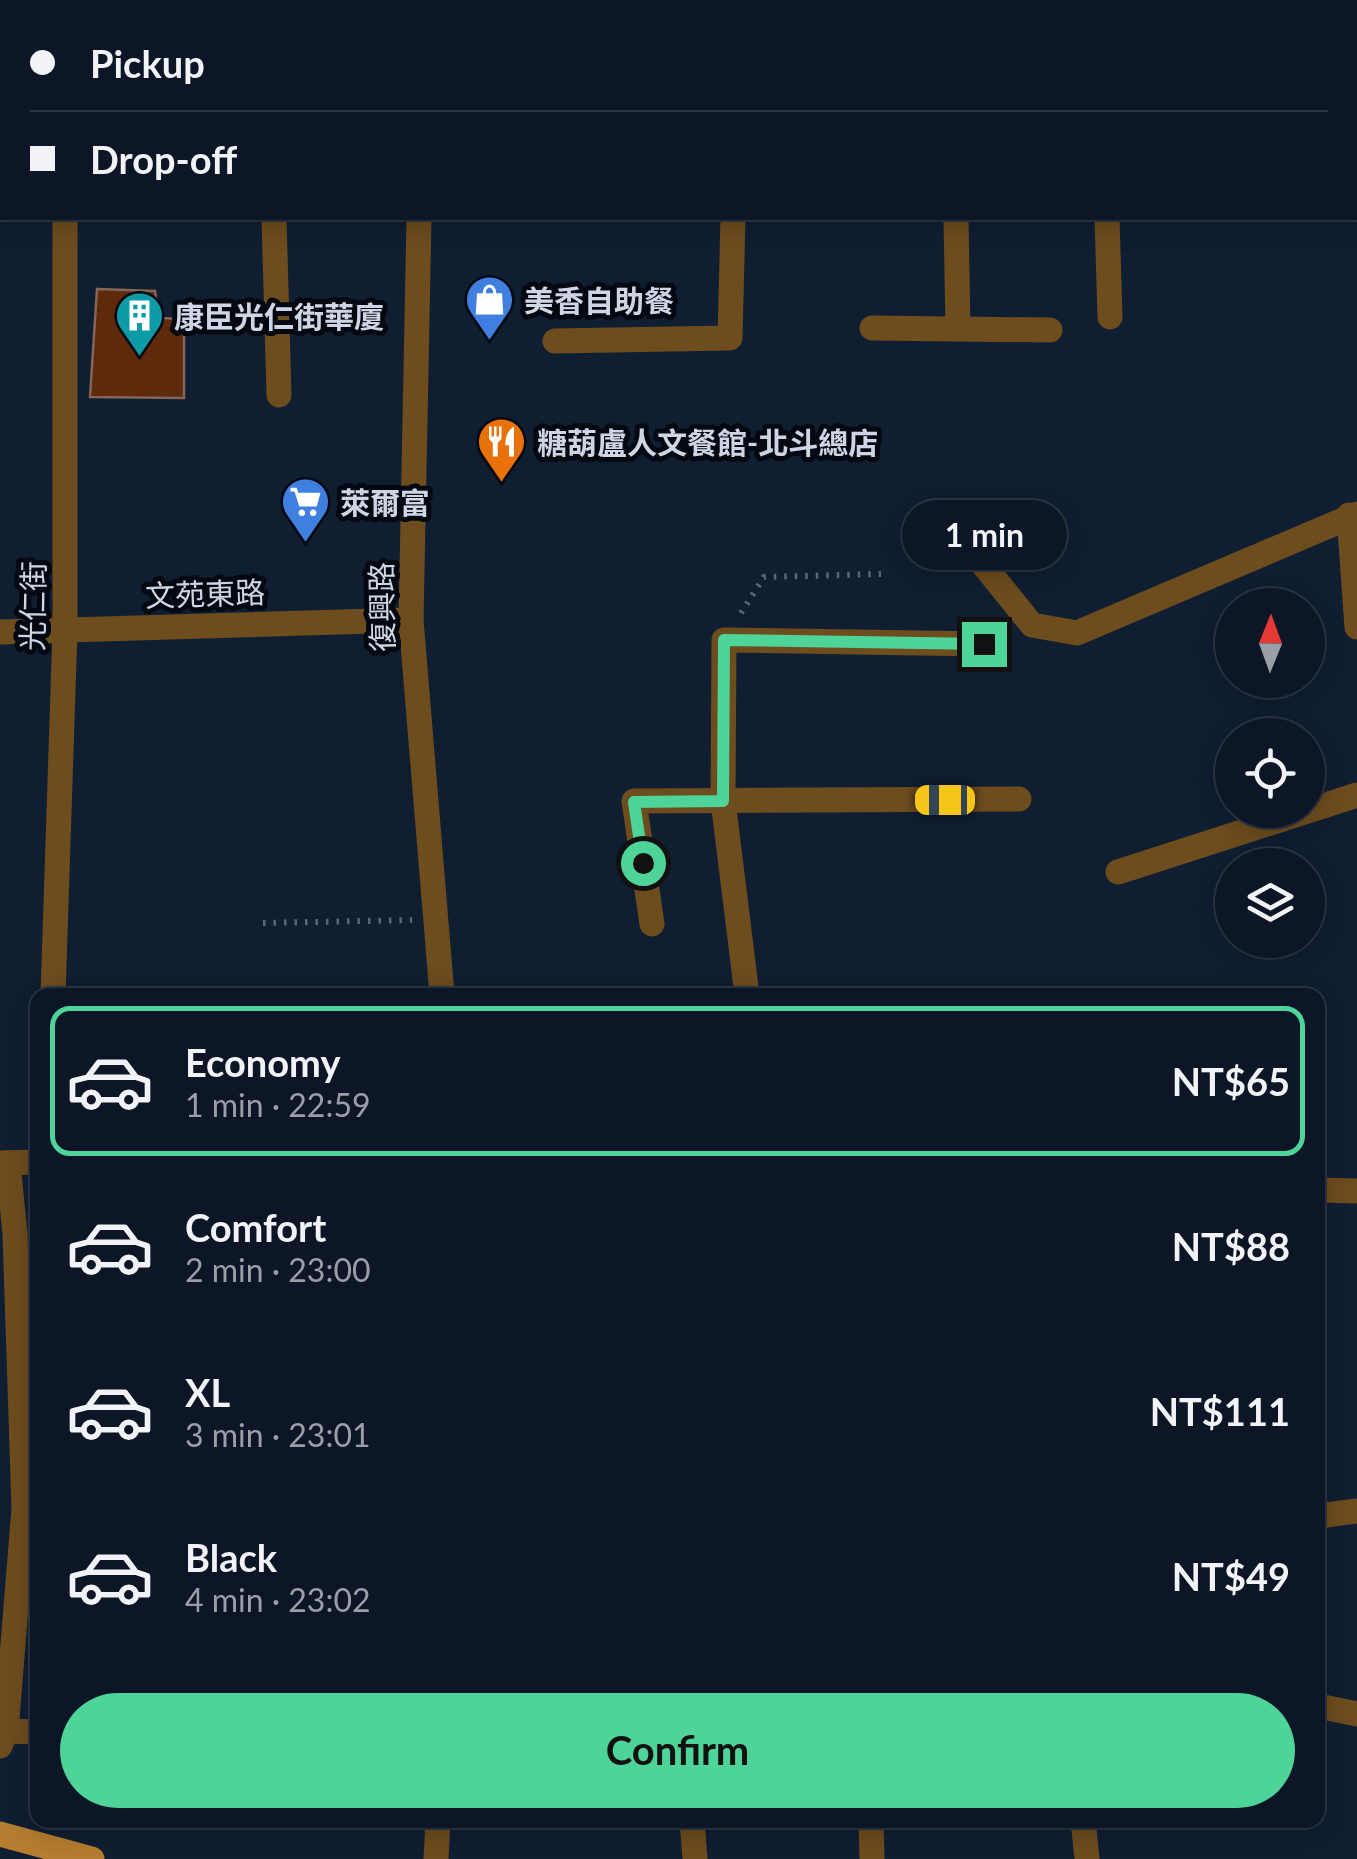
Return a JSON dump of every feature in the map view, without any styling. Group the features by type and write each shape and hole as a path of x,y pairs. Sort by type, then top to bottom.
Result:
{"main road":[{"path":"0,1834 92,1859"}],"street":[{"name":"光仁街","path":"53,988 65,630 65,220"},
{"path":"274,220 279,395"},
{"name":"復興路","path":"418,220 411,620 441,988"},
{"path":"555,341 730,338 733,220"},
{"path":"956,220 958,330"},
{"path":"1107,220 1110,317"},
{"path":"872,328 1050,330"},
{"path":"960,536 1032,625 1077,633 1353,514 1357,627"},
{"name":"文苑東路","path":"0,632 411,620"},
{"path":"746,988 723,801 724,640 984,644"},
{"path":"1118,872 1357,795"},
{"path":"652,924 634,802 1019,799"},
{"path":"30,1162 4,1163 16,1234 30,1491"},
{"path":"1325,1190 1357,1191"},
{"path":"1325,1515 1357,1511"},
{"path":"30,1517 3,1739 30,1734"},
{"path":"1325,1707 1357,1714"},
{"path":"435,1858 437,1828"},
{"path":"693,1828 695,1859"},
{"path":"871,1828 872,1859"},
{"path":"1084,1828 1088,1859"}],"path":[{"path":"724,640 764,577 881,574"},
{"path":"263,923 436,919"}],"building":[{"name":"康臣光仁街華廈","path":"97,289 155,291 159,318 184,319 184,398 90,397"}],"place":[{"name":"美香自助餐","path":"489,342"},
{"name":"康臣光仁街華廈","path":"139,358"},
{"name":"糖葫盧人文餐館-北斗總店","path":"502,484"},
{"name":"萊爾富","path":"305,544"}],"route":[{"path":"643,863 634,802 723,801 724,640 984,644"}]}
